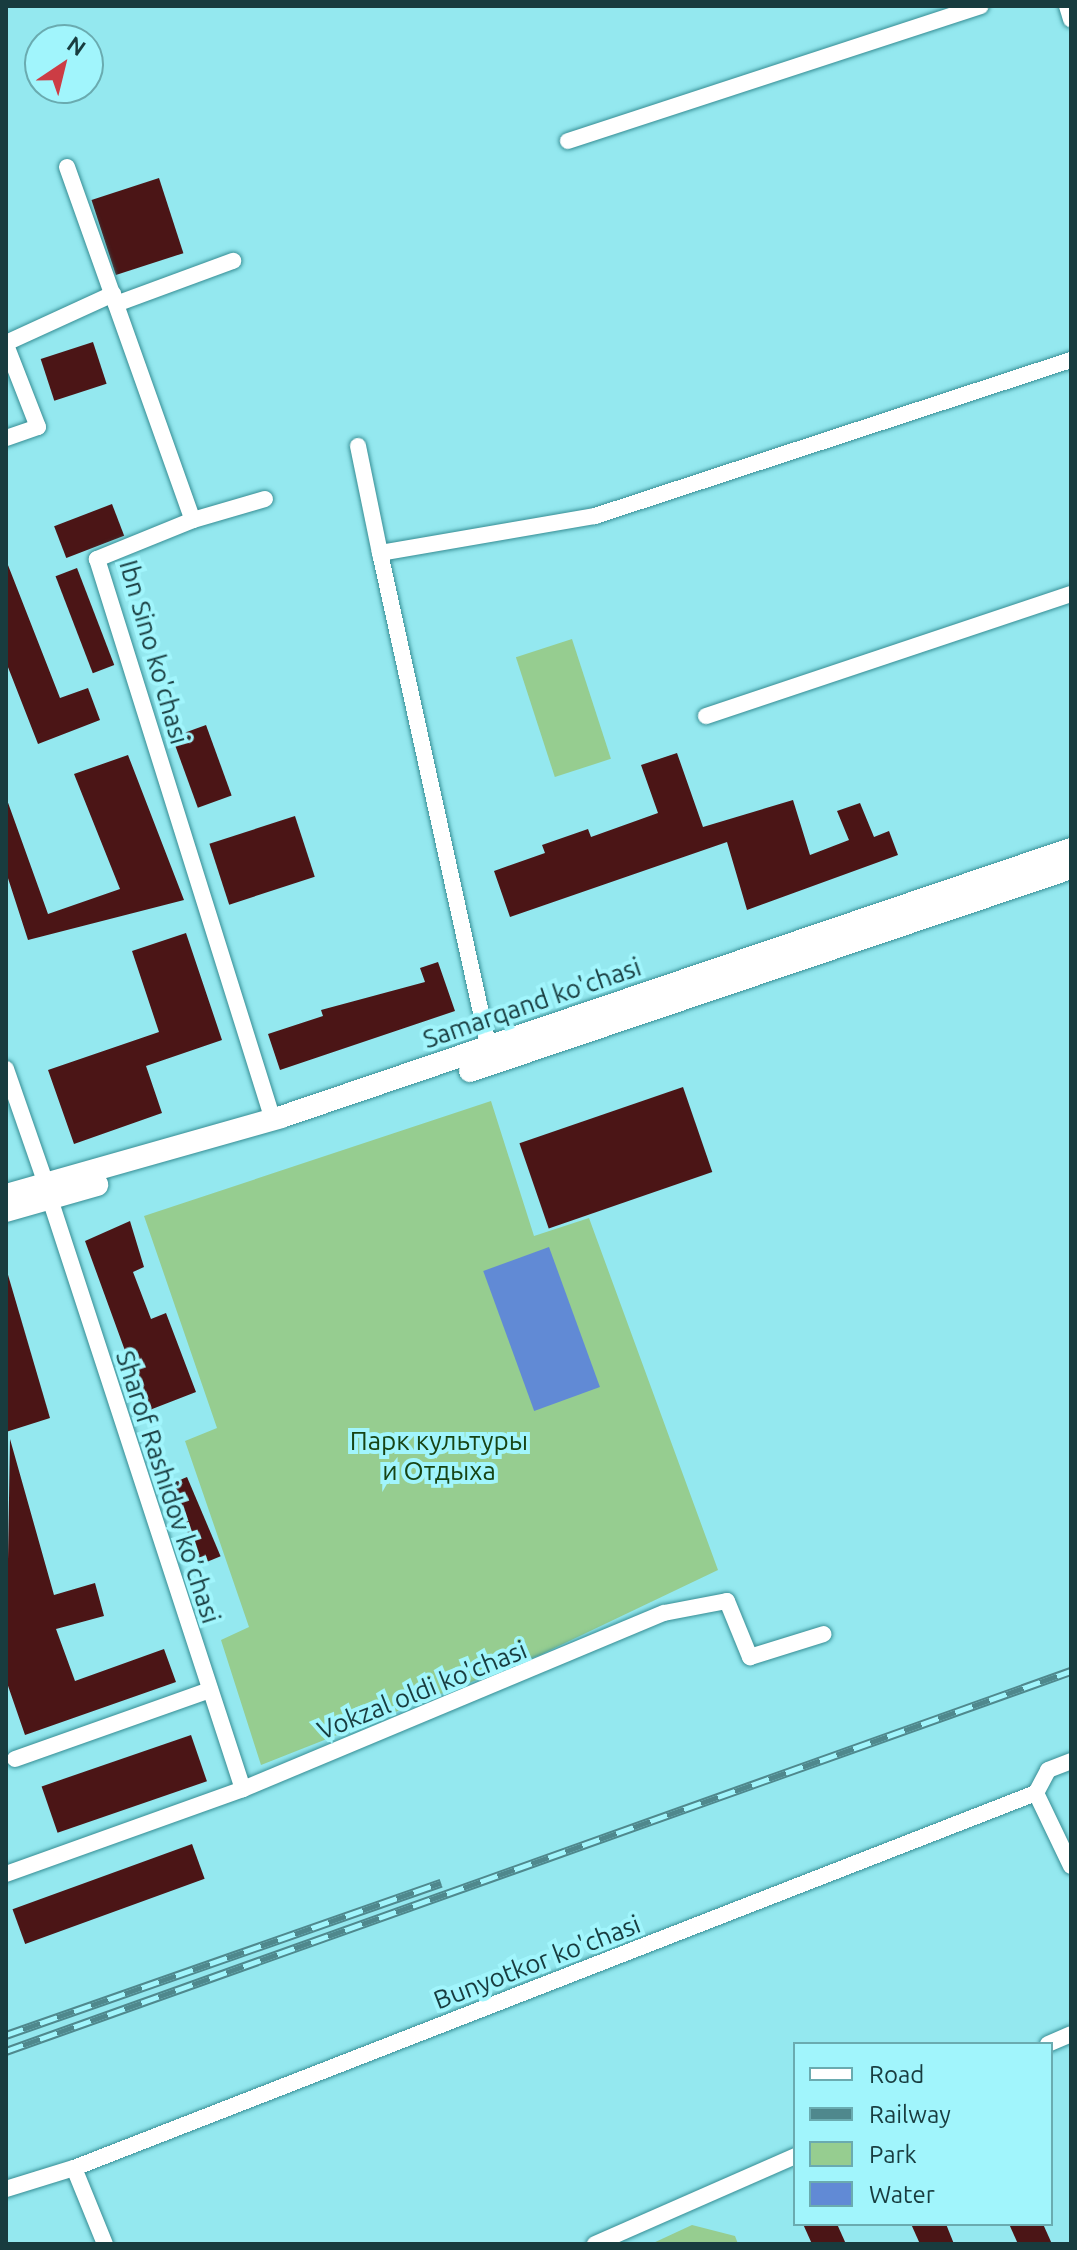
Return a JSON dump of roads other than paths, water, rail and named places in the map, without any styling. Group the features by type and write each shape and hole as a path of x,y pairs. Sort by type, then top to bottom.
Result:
{"main road":[{"name":"Samarqand ko'chasi","path":"6,1211 48,1192 273,1120 491,1056 1071,849"},
{"name":"Samarqand ko'chasi","path":"6,1195 48,1192 491,1056 1071,868"}],"street":[{"path":"568,141 980,6"},
{"path":"1067,6 1071,19"},
{"path":"67,167 193,520 265,499"},
{"path":"6,438 38,427 6,344 114,299 233,261"},
{"path":"380,553 595,516 1071,360"},
{"path":"358,446 491,1056"},
{"name":"Ibn Sino ko'chasi","path":"193,520 97,559 273,1120"},
{"path":"706,716 1071,594"},
{"name":"Sharof Rashidov ko’chasi","path":"6,1069 243,1789"},
{"name":"Vokzal oldi ko'chasi","path":"6,1874 243,1789 664,1613 727,1601 750,1657 824,1634"},
{"path":"15,1759 210,1690"},
{"name":"Bunyotkor ko'chasi","path":"6,2189 74,2168 1036,1793 1048,1770 1071,1761"},
{"path":"1036,1793 1071,1866"},
{"path":"1053,2042 1071,2034"},
{"path":"595,2244 793,2157"},
{"path":"74,2168 105,2244"}],"water":[{"path":"549,1247 600,1387 534,1411 483,1271"}],"railway":[{"path":"6,2051 1071,1671"},
{"path":"6,2035 441,1883"}],"park label":[{"name":"Парк культуры и Отдыха","path":"439,1456"}]}
